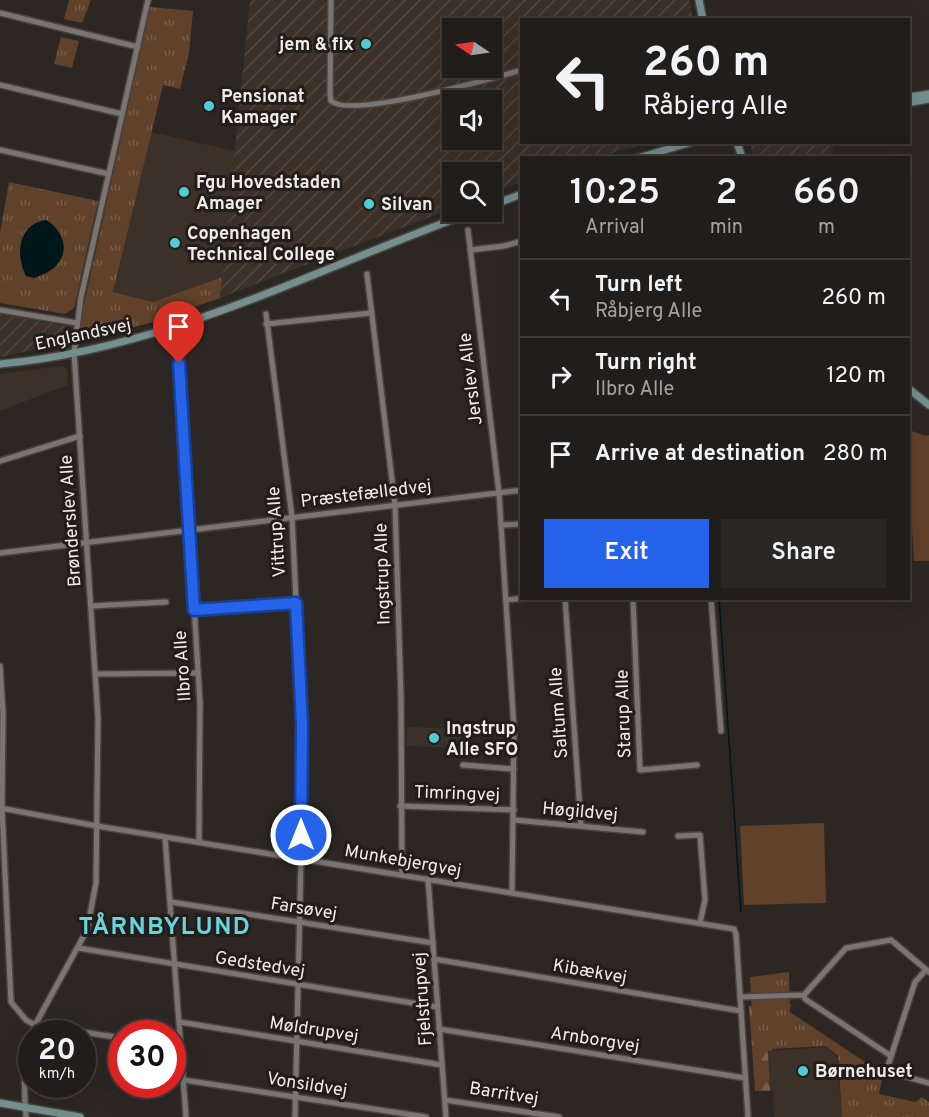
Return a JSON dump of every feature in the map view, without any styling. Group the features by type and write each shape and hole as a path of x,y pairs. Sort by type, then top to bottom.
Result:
{"main road":[{"path":"699,0 703,18"},
{"path":"910,97 929,94"},
{"path":"910,102 929,99"},
{"path":"645,156 685,144"},
{"path":"502,201 520,195"},
{"name":"Englandsvej","path":"0,364 120,344 175,327 447,222"},
{"path":"910,389 929,405"},
{"path":"0,1103 80,1117"}],"street":[{"name":"Brønderslev Alle","path":"37,1020 87,930 95,891 98,718 74,352 81,297 148,0"},
{"path":"331,0 330,95 331,101 337,105 361,106 449,90 520,71"},
{"path":"0,13 138,47"},
{"path":"0,85 122,114"},
{"path":"0,150 109,174"},
{"name":"Jerslev Alle","path":"468,230 499,493 514,729 512,893"},
{"path":"470,250 520,242"},
{"name":"Ingstrup Alle","path":"366,274 395,505 401,697 402,875"},
{"path":"0,309 77,323"},
{"path":"266,324 371,313"},
{"name":"Vittrup Alle","path":"266,314 292,518 302,724 294,1117"},
{"name":"Ilbro Alle","path":"178,345 200,703 199,842"},
{"path":"0,461 80,436"},
{"name":"Præstefælledvej","path":"0,552 520,490"},
{"path":"501,525 520,524"},
{"path":"506,600 520,599"},
{"name":"Saltum Alle","path":"565,600 581,826"},
{"name":"Starup Alle","path":"633,600 640,770 697,765"},
{"path":"711,600 721,731"},
{"path":"91,606 166,602"},
{"path":"194,610 296,603"},
{"path":"0,666 3,713 1,808 11,1002 17,1011 29,1020"},
{"path":"96,674 197,673"},
{"path":"463,765 514,769"},
{"name":"Timringvej","path":"400,806 514,810"},
{"name":"Munkebjergvej","path":"1,808 97,826 734,929 748,1117"},
{"name":"Høgildvej","path":"514,820 643,832"},
{"path":"678,836 700,835 705,900 700,923"},
{"path":"165,837 180,1020"},
{"name":"Fjelstrupvej","path":"428,879 447,1117"},
{"name":"Farsøvej","path":"171,902 433,943"},
{"path":"740,997 804,995 846,948 891,940 928,971 915,982 888,1065 889,1072 929,1083"},
{"name":"Gedstedvej","path":"78,948 437,1007"},
{"name":"Kibækvej","path":"435,959 741,1011"},
{"path":"804,995 805,999 891,1056"},
{"name":"Møldrupvej","path":"186,1023 442,1065"},
{"name":"Arnborgvej","path":"439,1029 745,1077"},
{"name":"Vonsildvej","path":"186,1080 426,1117"},
{"name":"Brønderslev Alle","path":"24,1098 26,1117"},
{"path":"185,1098 186,1117"},
{"name":"Barritvej","path":"445,1100 559,1117"}],"shaded area":[{"path":"250,0 689,0 693,18 520,18 520,144 645,144 601,156 520,156 520,183 502,189 502,162 442,162 442,212 220,298"},
{"name":"Copenhagen Technical College","path":"151,132 235,151 222,277 153,302 113,292"},
{"path":"750,144 834,144 831,156 753,156"},
{"path":"46,220 62,238 64,250 62,256 57,265 48,272 34,278 26,276 21,259 21,242 30,227"},
{"path":"0,314 67,326 71,331 71,339 68,343 0,357"},
{"path":"62,366 67,370 67,385 0,411 0,374"},
{"name":"Ingstrup Alle SFO","path":"407,727 462,729 460,748 406,746"},
{"name":"Børnehuset","path":"826,1047 837,1057 842,1117 774,1117 768,1051"}],"green space":[{"path":"69,0 91,0 82,23 64,19"},
{"path":"150,7 193,11 189,53 180,89 163,85 113,292 153,302 222,277 220,298 150,323 84,340 80,336 80,323"},
{"path":"61,37 79,41 72,68 54,64"},
{"path":"9,182 98,201 74,308 65,314 0,303 0,233"},
{"path":"910,430 929,435 929,561 914,561 910,493"},
{"path":"824,823 826,903 744,905 740,826"},
{"path":"789,972 790,1012 883,1074 879,1094 915,1102 922,1097 929,1102 929,1117 842,1117 838,1056 826,1046 754,1050 750,977"},
{"path":"791,1004 790,1009 770,1011 772,1051 768,1051 770,1091 755,1091 749,1006"}],"waterway":[{"path":"719,600 741,912"}],"place":[{"name":"jem & fix","path":"366,44"},
{"name":"Pensionat Kamager","path":"209,106"},
{"name":"Fgu Hovedstaden Amager","path":"184,192"},
{"name":"Silvan","path":"369,204"},
{"name":"Copenhagen Technical College","path":"175,243"},
{"name":"Ingstrup Alle SFO","path":"434,738"},
{"name":"Børnehuset","path":"803,1071"}],"district":[{"name":"TÅRNBYLUND","path":"165,926"}],"route":[{"path":"179,363 194,610 296,603 302,724 301,835"}]}
